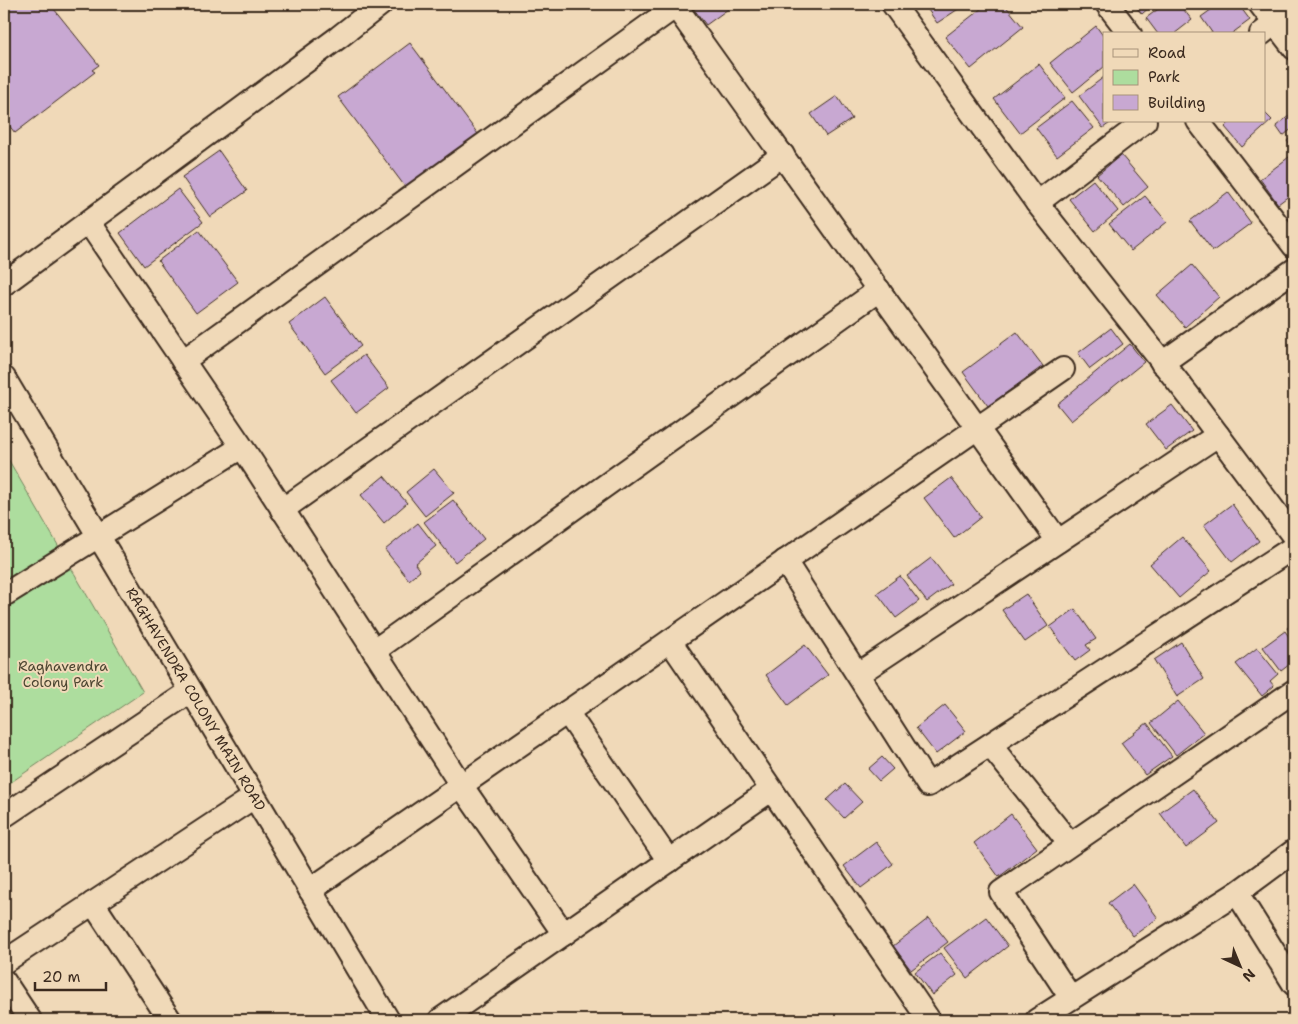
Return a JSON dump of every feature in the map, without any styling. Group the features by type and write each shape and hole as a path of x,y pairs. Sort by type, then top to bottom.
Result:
{"street":[{"path":"4,284 89,223 381,4"},
{"path":"893,4 1037,203 1218,435 1294,537"},
{"path":"1107,4 1128,32"},
{"path":"1260,4 1268,29 1294,48"},
{"path":"183,361 675,5 1058,541"},
{"path":"1268,29 1294,8"},
{"path":"1037,203 1144,122"},
{"path":"1199,122 1294,246"},
{"path":"282,510 782,155"},
{"path":"89,223 282,510 461,785 564,934"},
{"path":"1162,363 1294,270"},
{"path":"374,651 879,290"},
{"path":"310,890 1063,369"},
{"name":"RAGHAVENDRA COLONY MAIN ROAD","path":"4,378 388,1020"},
{"path":"858,674 1218,435"},
{"path":"4,595 240,448"},
{"path":"785,561 928,785 1294,547"},
{"path":"670,641 929,1020"},
{"path":"4,816 191,691"},
{"path":"1071,998 1001,892 1294,691"},
{"path":"567,712 669,861"},
{"path":"990,745 1070,844"},
{"path":"440,1020 771,790"},
{"path":"4,962 254,797"},
{"path":"1037,1020 1237,893 1294,851"},
{"path":"1237,893 1294,984"},
{"path":"93,903 170,1020"},
{"path":"4,982 30,1020"}],"green space":[{"name":"Raghavendra Colony Park","path":"4,452 143,692 4,787"}],"building":[{"path":"4,4 50,4 99,65 92,70 95,72 15,133 4,119"},
{"path":"690,4 735,4 706,25"},
{"path":"924,4 966,4 937,23"},
{"path":"987,4 1004,4 1023,27 971,69 945,37"},
{"path":"1133,4 1153,4 1142,14"},
{"path":"1165,4 1179,4 1192,20 1177,32 1156,32 1146,18"},
{"path":"1219,4 1238,4 1250,20 1234,32 1212,32 1201,17"},
{"path":"1096,26 1103,36 1103,68 1073,92 1050,63"},
{"path":"410,43 478,134 406,188 338,97"},
{"path":"1039,64 1065,98 1020,133 994,99"},
{"path":"1103,78 1103,122 1112,122 1103,128 1079,96"},
{"path":"837,96 852,119 826,136 811,114"},
{"path":"1072,101 1094,128 1057,156 1036,128"},
{"path":"1294,112 1294,127 1283,136 1276,126"},
{"path":"1266,114 1272,120 1242,147 1225,127 1230,122 1266,122"},
{"path":"1294,135 1294,149 1287,141"},
{"path":"219,151 247,191 210,217 182,177"},
{"path":"1293,154 1294,192 1278,204 1260,179"},
{"path":"1121,155 1148,187 1124,207 1097,175"},
{"path":"1093,180 1118,211 1095,231 1069,199"},
{"path":"178,189 203,222 144,266 120,233"},
{"path":"1228,192 1251,223 1213,251 1190,221"},
{"path":"1145,196 1167,222 1131,251 1109,224"},
{"path":"199,230 238,282 196,313 158,261"},
{"path":"1192,265 1219,297 1185,327 1157,295"},
{"path":"325,297 361,346 325,373 289,324"},
{"path":"1111,328 1123,344 1090,369 1078,353"},
{"path":"1017,332 1043,366 988,406 963,372"},
{"path":"1130,344 1144,362 1071,421 1057,404"},
{"path":"364,355 389,388 356,413 331,380"},
{"path":"1172,405 1192,431 1166,450 1146,424"},
{"path":"434,469 454,493 425,516 406,492"},
{"path":"384,476 407,503 384,523 361,495"},
{"path":"951,478 981,517 954,538 924,498"},
{"path":"453,500 484,539 455,562 424,522"},
{"path":"1232,504 1259,541 1232,562 1204,525"},
{"path":"418,523 436,546 415,564 420,571 409,580 385,550"},
{"path":"1182,537 1211,571 1179,598 1150,564"},
{"path":"931,558 951,584 927,602 907,576"},
{"path":"900,576 919,601 896,618 877,593"},
{"path":"1026,594 1048,626 1025,642 1002,610"},
{"path":"1075,609 1096,639 1086,645 1090,650 1075,661 1050,627"},
{"path":"1294,623 1294,638 1287,628"},
{"path":"1285,631 1294,644 1294,661 1281,671 1263,647"},
{"path":"1181,642 1204,679 1177,697 1154,660"},
{"path":"805,645 828,675 788,705 766,675"},
{"path":"1257,648 1278,674 1270,681 1274,686 1262,696 1236,664"},
{"path":"1178,701 1204,733 1176,755 1151,723"},
{"path":"945,705 966,731 936,754 916,728"},
{"path":"1147,723 1172,756 1145,775 1121,743"},
{"path":"882,757 893,769 879,781 868,769"},
{"path":"845,784 862,802 844,818 827,800"},
{"path":"1193,789 1219,823 1186,848 1160,813"},
{"path":"1011,814 1037,848 999,877 974,843"},
{"path":"876,842 893,864 861,888 844,866"},
{"path":"1133,884 1158,918 1133,936 1108,903"},
{"path":"986,917 1008,946 967,978 944,948"},
{"path":"929,918 948,942 911,970 893,946"},
{"path":"940,953 957,975 932,995 915,972"}]}
